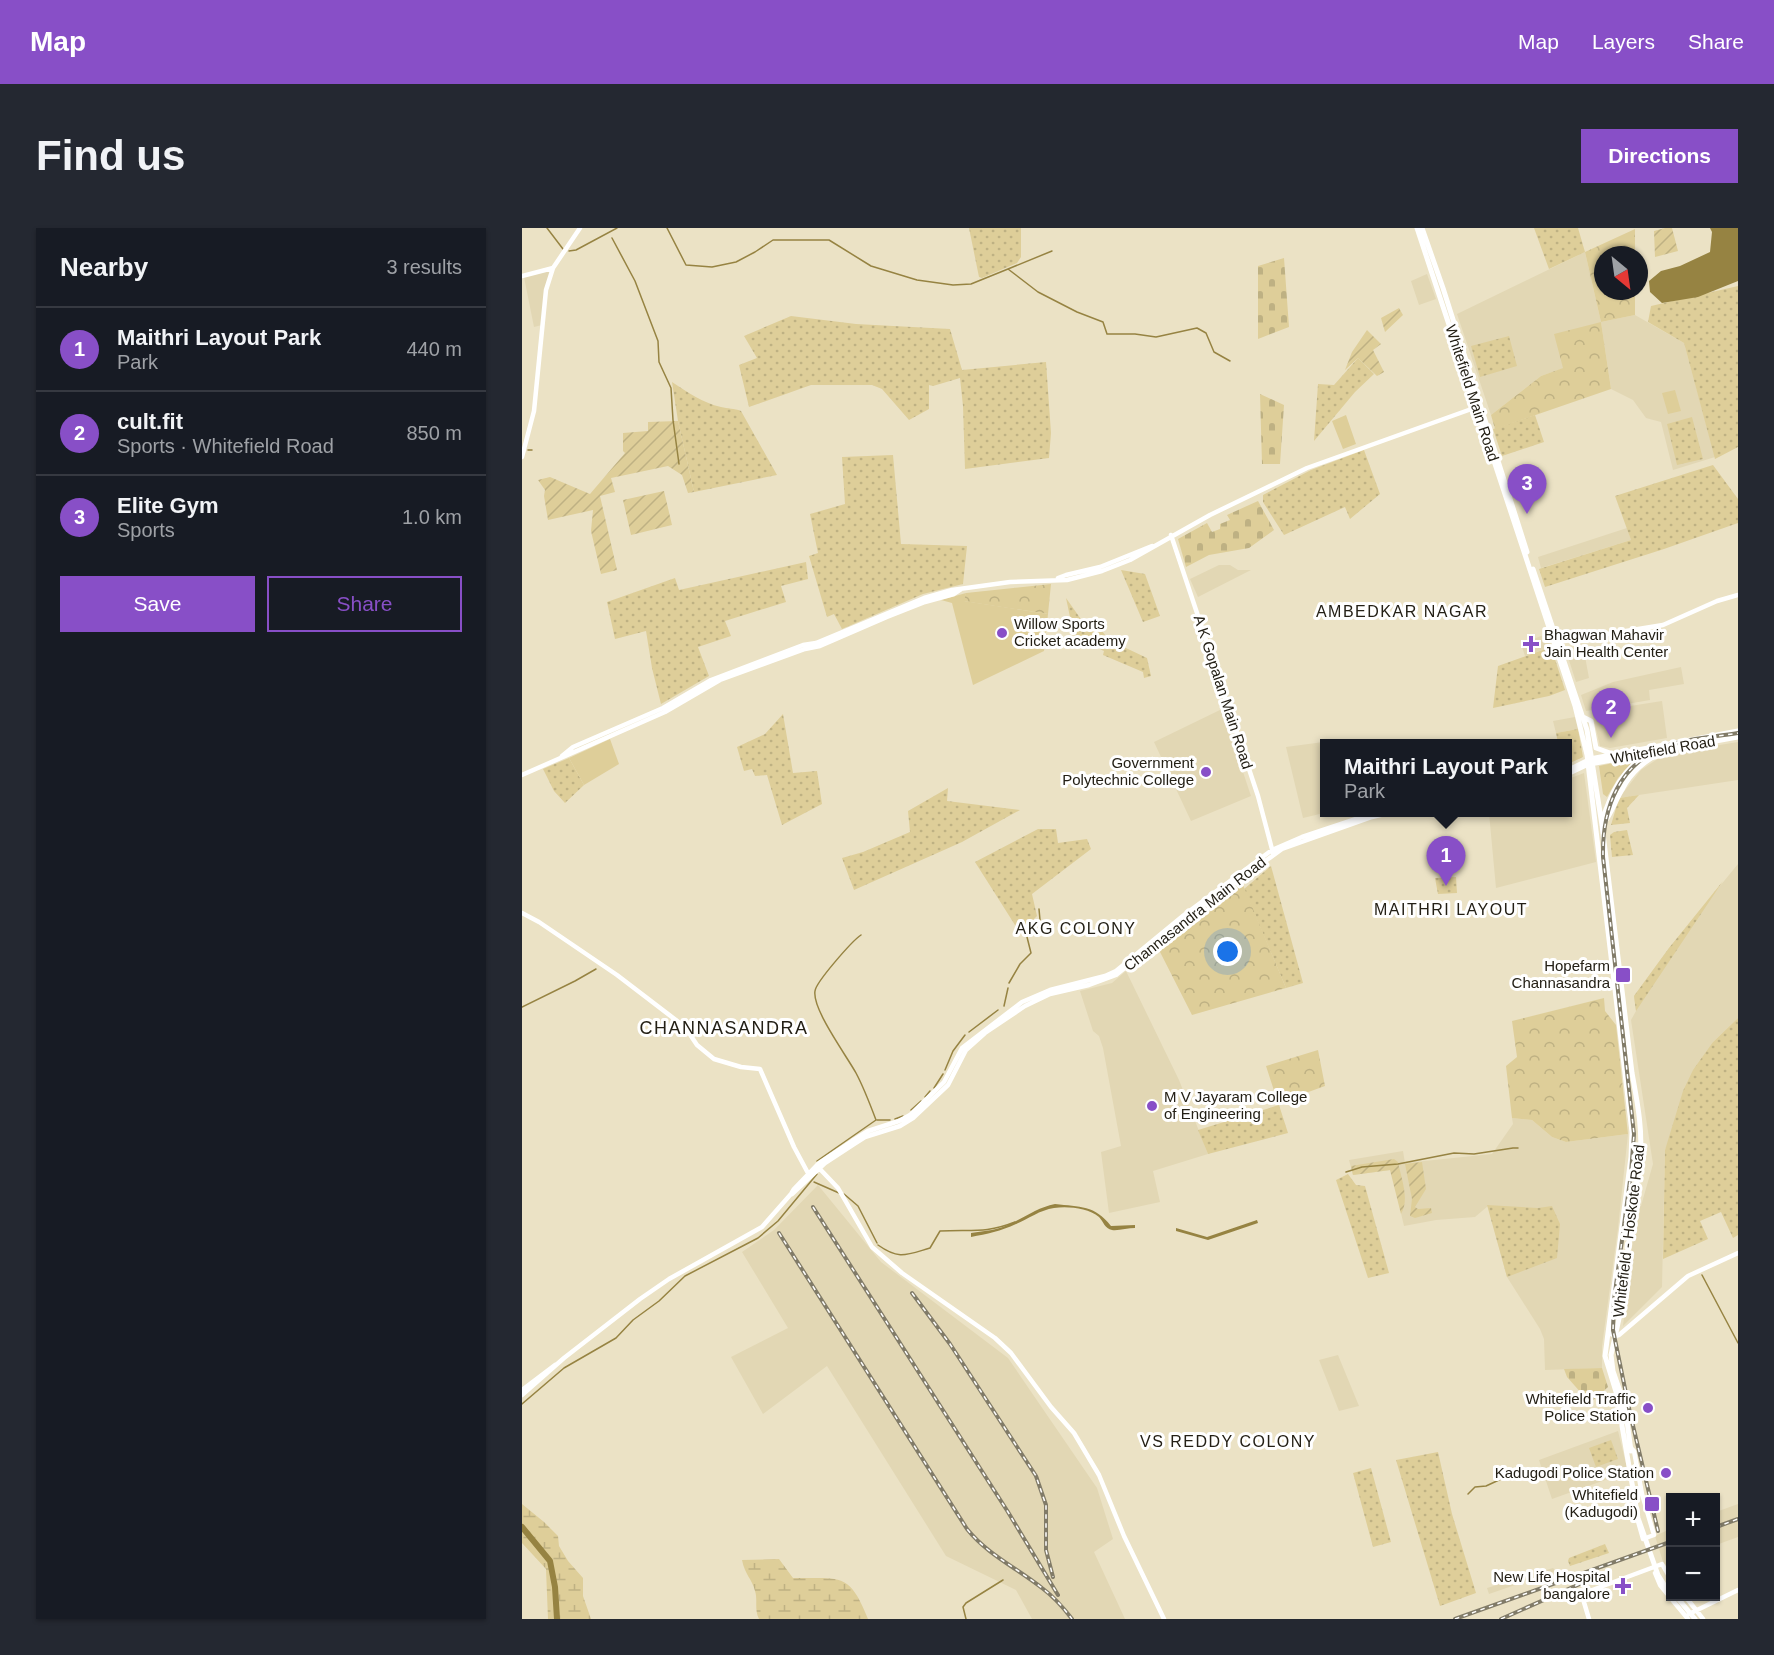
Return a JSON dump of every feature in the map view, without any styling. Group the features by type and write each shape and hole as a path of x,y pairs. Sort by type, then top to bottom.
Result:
{"main road":[{"name":"Whitefield Main Road","path":"1417,228 1576,708 1591,761"},
{"name":"Whitefield Main Road","path":"1422,228 1443,288 1477,406 1583,717 1591,761"},
{"path":"1559,644 1566,669"},
{"path":"1583,717 1591,721 1596,748 1611,754"},
{"name":"Whitefield Road","path":"1716,738 1738,731"},
{"name":"Whitefield Road","path":"1591,761 1611,754 1708,739 1738,737"},
{"name":"Whitefield Road","path":"1591,761 1652,752 1708,739"},
{"path":"1602,824 1610,817 1624,785 1644,764 1657,754 1671,748"},
{"path":"1602,824 1611,795 1620,778 1639,759 1652,752"},
{"name":"Whitefield - Hoskote Road","path":"1591,761 1602,824 1641,1143 1620,1314 1612,1335"},
{"name":"Whitefield - Hoskote Road","path":"1591,761 1632,1142 1611,1361 1625,1406 1635,1503 1641,1530 1658,1575 1666,1585"},
{"path":"1632,1142 1641,1143"},
{"path":"1622,1232 1629,1233"},
{"name":"Whitefield - Hoskote Road","path":"1678,1601 1690,1618"}],"street":[{"path":"522,457 534,415 546,290 553,268 580,228"},
{"path":"522,276 553,268"},
{"path":"522,775 562,756 573,747 663,708 718,676 803,645 816,643 924,598 962,589 1010,582 1067,580 1102,571 1146,552 1153,545 1171,535 1308,468 1477,406"},
{"name":"A K Gopalan Main Road","path":"1171,535 1258,796 1273,852"},
{"path":"1559,644 1663,625 1717,601 1738,595"},
{"path":"1572,770 1591,761"},
{"name":"Channasandra Main Road","path":"522,1390 669,1279 762,1227 809,1175 864,1134 899,1122 930,1100 948,1085 961,1056 971,1044 1032,1000 1050,990 1116,971 1163,931 1273,852 1292,841 1365,817"},
{"name":"Channasandra Main Road","path":"1273,852 1372,817"},
{"path":"522,913 617,975 686,1027 697,1045 714,1059 741,1067 760,1068 794,1147 809,1175"},
{"path":"819,1166 838,1188 872,1247 894,1267 995,1338 1021,1365 1051,1407 1074,1433 1099,1475 1124,1536 1164,1619"},
{"path":"1612,1335 1633,1324 1688,1276 1738,1253"},
{"name":"Channasandra Main Road","path":"522,1395 556,1364"},
{"path":"1629,1449 1634,1451 1642,1494 1654,1535 1643,1539 1634,1512 1625,1452 1629,1449"},
{"path":"1589,1619 1583,1599 1585,1593 1662,1564 1666,1570"},
{"path":"1653,1567 1660,1585 1690,1618 1697,1610 1738,1590"},
{"path":"1689,1601 1703,1619"}],"shaded area":[{"path":"1710,228 1738,228 1738,281 1698,297 1662,303 1650,292 1649,281 1661,271 1680,266 1710,252 1712,232"},
{"path":"1585,252 1594,300 1596,300 1601,322 1564,368 1541,376 1491,415 1457,314"},
{"path":"553,268 546,290 542,325 534,327 524,277"},
{"path":"1427,274 1436,299 1419,305 1411,281"},
{"path":"1635,315 1684,343 1715,457 1673,470 1661,422 1646,418 1633,400 1611,389 1601,322"},
{"path":"1627,528 1631,540 1541,568 1538,557"},
{"path":"1219,565 1230,565 1238,570 1251,570 1198,597 1190,579"},
{"path":"1546,634 1551,647 1525,656 1521,644"},
{"path":"1584,651 1589,678 1576,682 1567,654"},
{"path":"1681,667 1684,684 1649,690 1650,700 1586,711 1581,695 1613,682"},
{"path":"1662,701 1667,738 1610,748 1600,746 1592,712"},
{"name":"Government Polytechnic College","path":"1222,709 1251,796 1191,821 1154,742"},
{"path":"1575,717 1578,729 1556,733 1553,721"},
{"path":"1320,742 1320,814 1303,818 1286,747"},
{"path":"1738,742 1738,780 1619,798 1641,770 1662,756"},
{"path":"1584,773 1596,862 1496,888 1489,817 1572,817 1572,778"},
{"path":"1738,864 1738,1018 1713,1042 1665,1150 1662,1287 1623,1326 1636,1213 1638,1206 1641,1206 1653,1164 1631,1020 1636,1011 1634,996 1669,948"},
{"name":"M V Jayaram College of Engineering","path":"1126,971 1179,1080 1208,1154 1153,1171 1160,1202 1109,1213 1101,1152 1121,1146 1103,1048 1099,1036 1093,1031 1080,991 1112,983"},
{"path":"1512,1118 1532,1120 1552,1137 1566,1142 1628,1134 1602,1346 1602,1368 1545,1370 1544,1339 1507,1277 1488,1206 1475,1217 1436,1220 1404,1226 1391,1170 1353,1175 1349,1160 1403,1151 1405,1163 1492,1154 1513,1124"},
{"path":"818,1185 881,1262 1008,1358 1097,1488 1113,1539 1094,1552 1125,1619 1032,1619 1016,1590 946,1556 827,1366 763,1414 731,1357 788,1328 742,1252 774,1230"},
{"path":"1055,1204 1086,1208 1099,1214 1111,1226 1135,1225 1135,1228 1112,1230 1106,1227 1099,1217 1089,1212 1078,1208 1060,1207 1044,1211 1005,1229 971,1237 971,1233 1002,1227 1038,1209"},
{"path":"1257,1220 1258,1223 1208,1240 1176,1231 1176,1228 1207,1237"},
{"path":"1338,1355 1359,1406 1339,1411 1319,1360"},
{"path":"1618,1431 1629,1476 1619,1475 1552,1499 1539,1460"},
{"path":"1738,1504 1738,1537 1720,1544 1720,1511"},
{"path":"1666,1531 1666,1564 1664,1565 1655,1536"},
{"path":"1553,1568 1556,1571 1489,1594 1487,1588"}],"green space":[{"path":"969,228 1021,228 1021,257 1017,263 982,278 979,277"},
{"path":"1534,228 1578,228 1585,252 1549,269"},
{"path":"1672,228 1678,251 1655,257 1654,231"},
{"path":"1635,229 1635,246 1598,246"},
{"path":"1594,248 1594,291 1585,252"},
{"path":"1284,258 1289,327 1258,339 1258,266"},
{"path":"1738,286 1738,447 1715,459 1684,343 1648,322 1651,306"},
{"path":"1596,300 1635,300 1635,315 1601,322"},
{"path":"1399,308 1403,315 1385,332 1381,318"},
{"path":"791,316 856,324 950,329 962,370 1046,362 1051,433 1049,458 965,469 960,378 933,386 929,385 929,409 909,420 882,389 872,385 811,385 749,407 739,365 757,358 744,336"},
{"path":"1601,322 1611,389 1495,429 1491,415 1541,376 1563,368 1554,334"},
{"path":"1367,330 1381,344 1373,350 1384,372 1377,376 1358,358 1345,370 1352,352"},
{"path":"1509,336 1517,366 1480,377 1471,346"},
{"path":"1358,358 1374,374 1355,392 1314,441 1318,384 1334,385"},
{"path":"672,382 708,403 741,411 777,475 694,492"},
{"path":"1675,390 1681,411 1668,414 1662,393"},
{"path":"1260,394 1284,405 1280,464 1262,464"},
{"path":"1346,415 1356,444 1343,449 1332,421"},
{"path":"1535,415 1544,442 1502,456 1493,429"},
{"path":"1692,417 1703,459 1677,465 1667,424"},
{"path":"678,421 694,492 688,493 682,475 668,466 611,478 615,492 600,496 617,570 601,574 591,531 593,510 548,520 545,490 538,480 550,477 590,494 625,453 623,433 648,431 648,422"},
{"path":"1364,450 1380,494 1350,519 1345,507 1284,535 1263,502 1263,495 1311,470"},
{"path":"893,455 901,544 967,546 963,584 923,594 842,629 834,614 827,617 809,556 818,553 810,514 845,504 842,457"},
{"path":"1713,465 1738,499 1738,523 1545,587 1539,569 1631,540 1615,496"},
{"path":"664,491 672,525 631,535 623,500"},
{"path":"1258,501 1274,530 1249,548 1209,555 1186,567 1178,539 1207,523 1212,532 1220,529 1220,524 1230,520 1227,515"},
{"path":"806,562 808,579 781,586 786,602 725,621 731,636 698,647 709,676 661,704 646,631 615,639 607,602 675,578 679,590"},
{"path":"1121,570 1145,574 1160,616 1143,622"},
{"path":"1051,584 1048,614 963,601 966,593"},
{"name":"Willow Sports Cricket academy","path":"966,593 964,601 1048,614 1044,651 973,685 952,603 941,600"},
{"path":"1066,598 1090,632 1099,627 1109,640 1147,658 1151,676 1144,678 1143,672 1103,655 1104,651 1074,636"},
{"path":"1551,647 1565,690 1549,696 1493,708 1498,666"},
{"path":"783,714 793,773 817,771 822,804 782,825 767,775 755,776 752,769 744,771 737,747 765,734"},
{"path":"1578,729 1583,757 1572,762 1572,739 1557,739 1556,733"},
{"path":"610,739 619,764 584,785 569,758"},
{"path":"569,758 584,785 565,803 554,791 543,769"},
{"path":"1637,758 1618,778 1607,797 1603,794 1599,766"},
{"path":"948,788 947,801 1020,810 962,842 854,890 842,858 863,852 910,832 908,811"},
{"path":"1639,795 1627,808 1630,823 1611,825 1619,798"},
{"path":"1038,829 1056,829 1058,843 1087,839 1091,849 1032,894 1037,916 1020,933 975,862"},
{"path":"1627,830 1633,855 1612,857 1610,835"},
{"path":"1271,866 1303,983 1286,988 1244,889"},
{"path":"1456,877 1457,893 1438,894 1435,878"},
{"path":"1723,881 1636,1011 1634,996"},
{"path":"1243,885 1286,988 1192,1015 1158,948"},
{"path":"1604,998 1605,1011 1616,1025 1628,1134 1566,1142 1552,1137 1532,1120 1512,1118 1506,1066 1517,1057 1512,1021"},
{"path":"1738,1018 1738,1235 1733,1238 1721,1212 1700,1221 1708,1239 1663,1259 1665,1150 1683,1091 1693,1070 1713,1042"},
{"path":"1318,1050 1325,1086 1278,1103 1266,1066"},
{"path":"1279,1105 1288,1133 1208,1154 1198,1130"},
{"path":"1394,1159 1398,1162 1404,1188 1405,1202 1401,1214 1390,1170 1353,1175 1351,1166"},
{"path":"1422,1162 1426,1189 1415,1207 1418,1209 1431,1208 1432,1213 1415,1218 1410,1216 1412,1199 1405,1164"},
{"path":"1348,1174 1356,1185 1365,1186 1389,1273 1368,1278 1336,1180"},
{"path":"1487,1205 1538,1208 1552,1206 1560,1224 1557,1258 1507,1277"},
{"path":"1602,1368 1608,1387 1590,1403 1567,1377 1564,1369"},
{"path":"1611,1440 1618,1459 1596,1467 1589,1448"},
{"path":"1438,1452 1452,1514 1476,1593 1440,1606 1396,1460"},
{"path":"1371,1468 1391,1542 1373,1547 1353,1473"},
{"path":"522,1504 558,1536 559,1546 583,1578 583,1596 591,1619 548,1619 546,1569 522,1543"},
{"path":"1605,1544 1609,1553 1570,1566 1569,1558"},
{"path":"779,1559 793,1578 832,1579 848,1585 855,1592 868,1619 759,1619 755,1591 742,1560"}],"waterway":[{"path":"547,228 563,249"},
{"path":"569,251 576,250 617,228"},
{"path":"667,228 686,265 712,267 736,262 773,240 829,240 871,266 917,280 953,285 971,284 1008,269 1038,292 1077,312 1103,322 1107,334 1156,337 1197,328 1206,333 1214,352 1230,361"},
{"path":"612,238 635,281 658,341 659,362 671,388 679,464"},
{"path":"1008,269 1052,251"},
{"path":"1009,983 1020,964 1031,953 1026,933 1040,920 1039,909"},
{"path":"817,1161 876,1120 859,1079 824,1020 815,999 815,991 821,979 861,935"},
{"path":"522,1007 596,969"},
{"path":"1004,1006 1008,988"},
{"path":"969,1032 998,1010"},
{"path":"945,1070 953,1051 965,1035"},
{"path":"934,1088 943,1074"},
{"path":"925,1097 930,1091"},
{"path":"911,1110 921,1101"},
{"path":"895,1119 903,1116"},
{"path":"877,1120 890,1120"},
{"path":"1346,1172 1362,1167 1398,1164 1454,1153 1474,1154 1518,1148"},
{"path":"522,1404 564,1368 616,1338 633,1320 659,1301 685,1276 758,1238 778,1221 817,1174"},
{"path":"814,1182 839,1193"},
{"path":"844,1194 858,1206 877,1243"},
{"path":"878,1245 892,1253 909,1254 930,1248 940,1231 986,1230 1015,1222"},
{"path":"1702,1275 1738,1343"},
{"path":"1468,1494 1475,1487 1486,1486 1512,1474"},
{"path":"522,1527 550,1561 555,1587 557,1619"},
{"path":"966,1619 963,1607 966,1603 1003,1580"}],"railway":[{"path":"1658,1531 1613,1330 1614,1300 1634,1134 1603,857 1603,839 1610,805 1617,789 1637,763 1669,745 1738,733"},
{"path":"813,1207 1008,1512 1058,1595"},
{"path":"779,1233 967,1529 993,1554 1050,1595 1072,1619"},
{"path":"912,1293 950,1344 1036,1476 1046,1505 1046,1550 1053,1577"},
{"path":"1720,1526 1738,1519"},
{"path":"1455,1619 1666,1543"},
{"path":"1501,1619 1600,1575"}],"place":[{"name":"Elite Gym","path":"1527,514"},
{"name":"Willow Sports Cricket academy","path":"1002,633"},
{"name":"Bhagwan Mahavir Jain Health Center","path":"1531,644"},
{"name":"cult.fit","path":"1611,738"},
{"name":"Government Polytechnic College","path":"1206,772"},
{"name":"Maithri Layout Park","path":"1446,886"},
{"name":"Hopefarm Channasandra","path":"1623,975"},
{"name":"M V Jayaram College of Engineering","path":"1152,1106"},
{"name":"Whitefield Traffic Police Station","path":"1648,1408"},
{"name":"Kadugodi Police Station","path":"1666,1473"},
{"name":"Whitefield (Kadugodi)","path":"1652,1504"},
{"name":"New Life Hospital bangalore","path":"1623,1586"}],"district":[{"name":"AMBEDKAR NAGAR","path":"1402,611"},
{"name":"MAITHRI LAYOUT","path":"1451,909"},
{"name":"AKG COLONY","path":"1076,928"},
{"name":"CHANNASANDRA","path":"724,1028"},
{"name":"VS REDDY COLONY","path":"1228,1441"}]}
